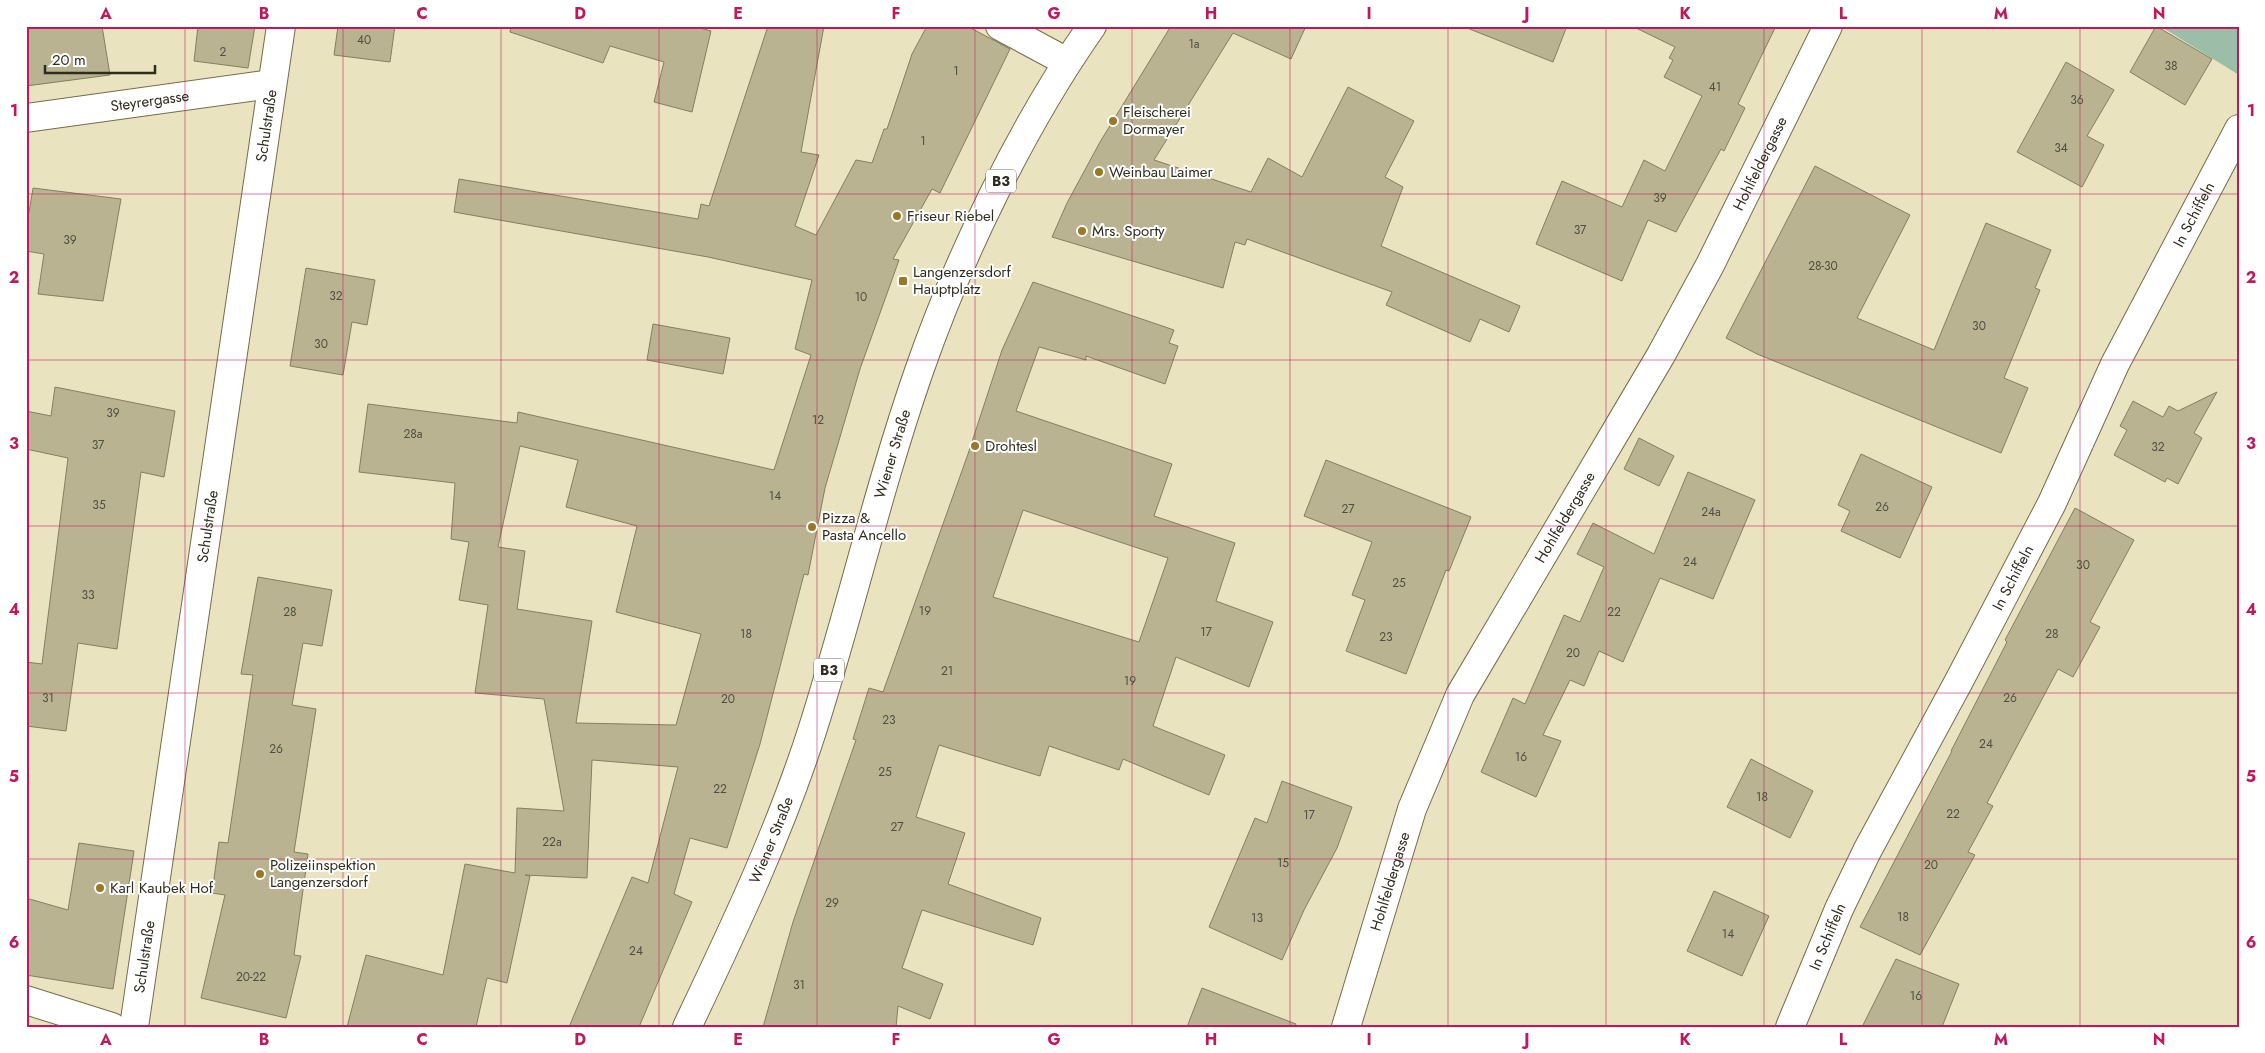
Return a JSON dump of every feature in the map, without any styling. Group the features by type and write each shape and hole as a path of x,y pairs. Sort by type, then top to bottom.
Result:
{"street":[{"name":"Schulstraße","path":"134,1027 282,26"},
{"path":"1000,26 1067,62"},
{"name":"B3","path":"1067,62 1092,26"},
{"name":"Hohlfeldergasse","path":"1346,1027 1412,809 1460,695 1662,355 1710,265 1828,26"},
{"name":"Wiener Straße","path":"687,1027 738,920 779,826 812,731 914,388 945,304 989,204 1067,62"},
{"name":"Steyrergasse","path":"26,118 272,84"},
{"name":"In Schiffeln","path":"1790,1027 1839,909 1867,851 1960,681 2052,503 2116,364 2239,129"},
{"path":"26,1000 112,1027"}],"green space":[{"path":"2160,26 2239,26 2239,75"}],"building":[{"path":"26,26 102,26 110,75 26,86"},
{"path":"198,26 255,26 248,68 194,61"},
{"path":"338,26 395,26 390,62 334,55"},
{"path":"511,26 693,26 711,31 692,112 654,102 664,62 610,46 603,63 510,32"},
{"path":"768,26 824,26 801,152 819,155 795,226 816,235 856,160 872,163 884,129 887,129 912,54 927,26 967,26 1010,49 940,193 932,189 893,259 899,260 860,369 825,488 808,575 804,574 760,744 727,848 690,838 674,894 692,902 639,1027 569,1027 632,877 648,883 678,767 592,760 587,878 525,875 530,876 507,983 487,978 476,1027 347,1027 366,955 443,975 465,864 515,873 517,808 564,811 544,699 475,693 488,605 459,600 469,542 451,539 455,483 359,472 368,404 517,423 518,412 774,470 811,355 795,349 812,280 708,257 454,212 459,179 698,219 701,204 709,206","holes":["520,446 578,460 566,507 637,526 616,612 701,634 676,725 576,723 592,621 517,609 525,551 498,547"]},
{"path":"1171,26 1306,26 1291,59 1233,33 1154,160 1251,192 1268,158 1302,177 1348,87 1414,121 1385,177 1403,187 1381,246 1520,306 1509,332 1480,319 1470,342 1386,305 1392,292 1247,239 1245,245 1235,242 1223,288 1052,237 1067,203 1100,142"},
{"path":"1468,26 1567,26 1553,62 1467,28"},
{"path":"1632,26 1776,26 1738,104 1745,108 1724,151 1721,149 1676,232 1648,220 1622,281 1536,244 1562,181 1622,207 1644,160 1665,171 1702,96 1664,77 1673,60 1669,58 1675,47"},
{"path":"2156,26 2212,59 2185,105 2130,72"},
{"path":"2066,62 2114,90 2087,136 2104,145 2082,187 2017,152"},
{"path":"1815,166 1910,215 1857,318 1934,350 1986,223 2051,250 2035,288 2040,290 2004,378 2028,388 2001,453 1757,354 1726,338"},
{"path":"33,188 121,199 103,301 38,294 44,254 26,251 26,230"},
{"path":"306,268 375,280 367,325 352,322 343,375 290,366"},
{"path":"1033,282 1174,330 1169,343 1178,346 1165,384 1086,356 1086,360 1039,347 1016,411 1172,464 1154,516 1235,543 1216,601 1273,622 1249,687 1176,657 1153,726 1225,755 1209,795 1123,759 1119,770 1049,746 1040,776 939,745 916,817 965,833 948,884 1041,918 1033,945 922,910 902,968 943,984 930,1019 898,1006 896,1027 763,1027 793,922 856,740 853,739 869,688 883,692 968,454 1002,350","holes":["1023,510 1168,558 1139,642 993,597"]},
{"path":"653,324 730,338 723,374 647,360"},
{"path":"55,387 175,411 164,477 141,472 117,649 78,643 66,731 26,726 26,662 42,664 68,458 26,449 26,411 51,416"},
{"path":"2217,392 2194,433 2202,438 2178,484 2167,478 2165,482 2114,455 2127,430 2120,426 2133,401 2163,417 2169,406 2178,411"},
{"path":"1639,438 1674,456 1659,486 1624,469"},
{"path":"1861,454 1932,487 1900,558 1841,531 1850,511 1838,505"},
{"path":"1326,460 1471,517 1449,571 1446,570 1406,674 1346,651 1365,600 1352,595 1372,542 1304,516"},
{"path":"1688,472 1755,500 1713,599 1660,578 1623,662 1599,651 1584,686 1570,680 1543,735 1561,741 1536,797 1481,772 1513,698 1525,704 1564,615 1580,622 1604,567 1577,554 1593,523 1654,554"},
{"path":"2075,508 2134,540 2090,622 2100,627 2073,677 2058,669 1987,803 1993,806 1968,852 1975,855 1920,955 1860,927 1952,751 2007,642 2005,640"},
{"path":"258,577 332,590 322,646 303,643 292,705 316,709 294,852 308,854 294,955 301,956 286,1018 201,998 225,895 212,893 219,842 228,843 253,675 241,674"},
{"path":"1751,759 1813,791 1790,838 1727,807"},
{"path":"1282,781 1352,807 1337,848 1304,910 1282,960 1209,927 1255,818 1267,823"},
{"name":"Karl Kaubek Hof","path":"79,843 134,851 113,989 26,975 26,898 68,910"},
{"path":"1714,891 1769,916 1742,976 1687,951"},
{"path":"1896,959 1959,984 1942,1027 1862,1027"},
{"path":"1202,988 1296,1024 1295,1027 1187,1027"}],"place":[{"name":"Fleischerei Dormayer","path":"1113,121"},
{"name":"Weinbau Laimer","path":"1099,172"},
{"name":"Friseur Riebel","path":"897,216"},
{"name":"Mrs. Sporty","path":"1082,231"},
{"name":"Langenzersdorf Hauptplatz","path":"903,281"},
{"name":"Drohtesl","path":"975,446"},
{"name":"Pizza & Pasta Ancello","path":"812,527"},
{"name":"Polizeiinspektion Langenzersdorf","path":"260,874"},
{"name":"Karl Kaubek Hof","path":"100,888"}]}
